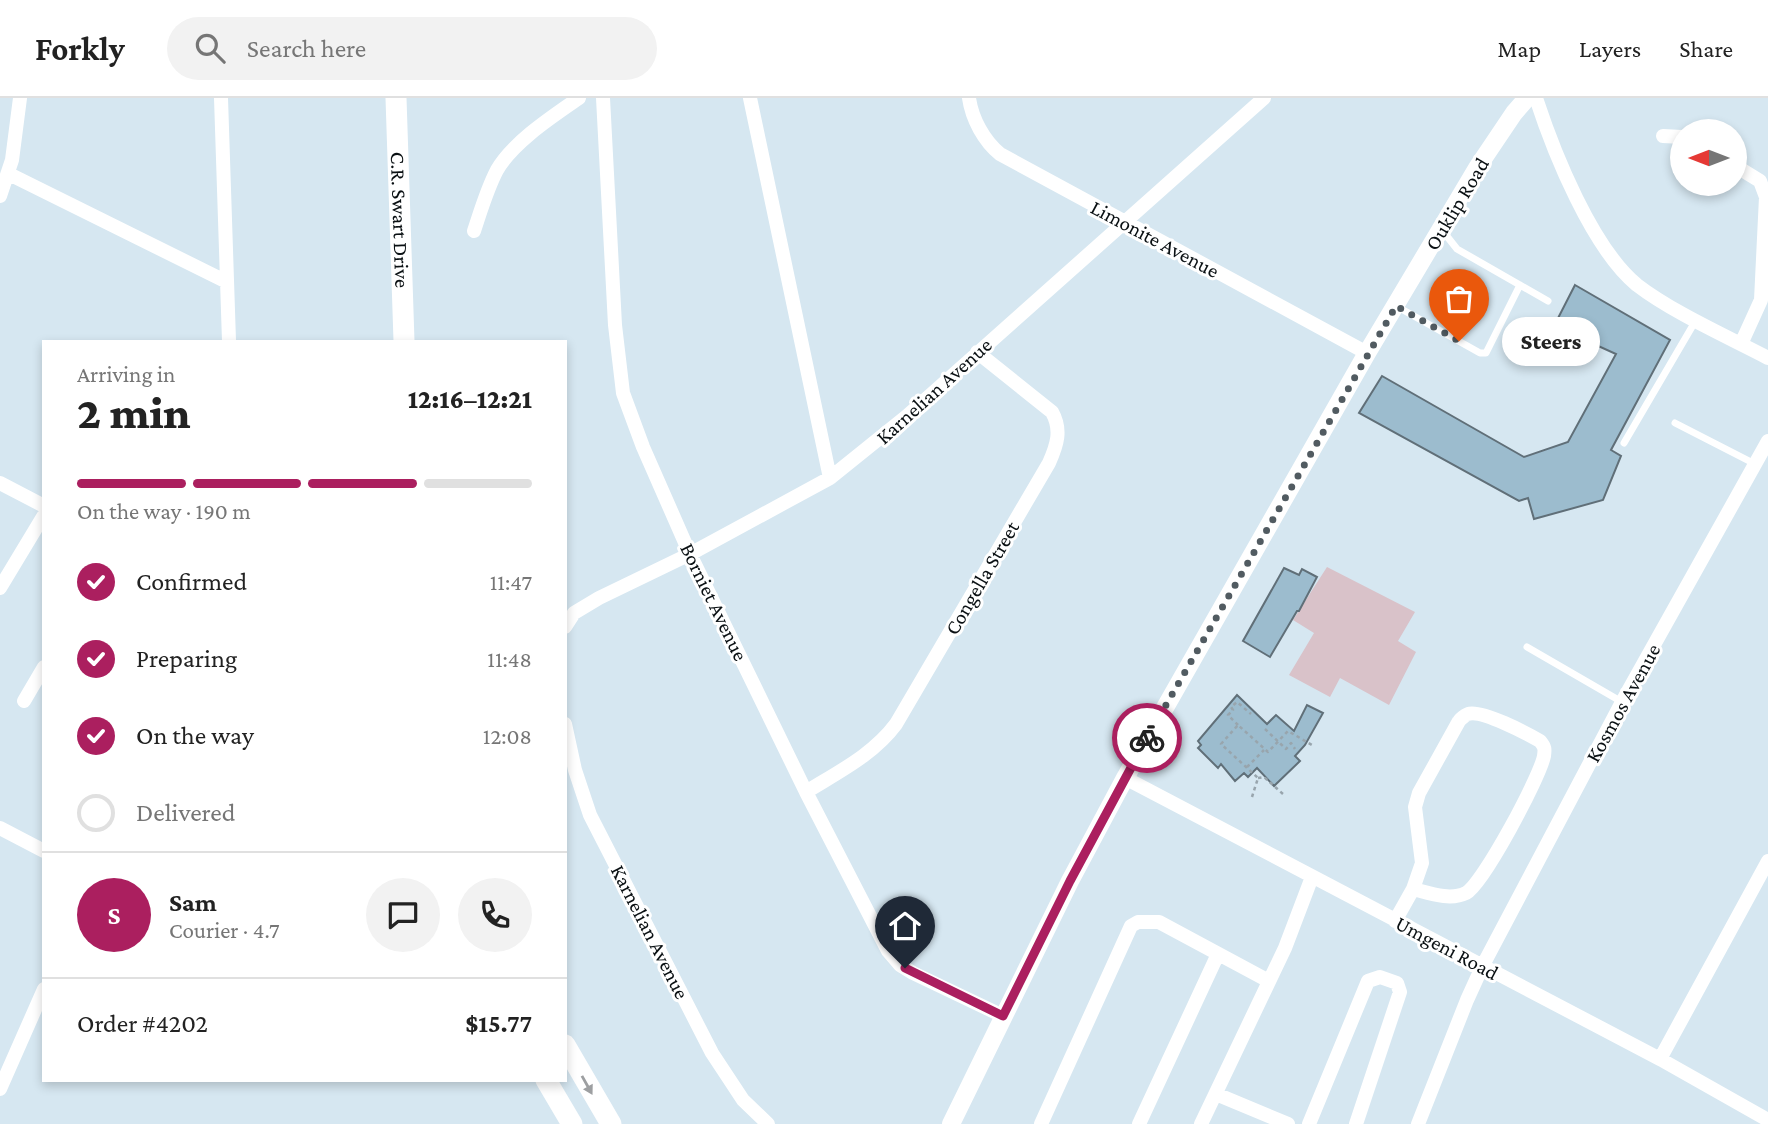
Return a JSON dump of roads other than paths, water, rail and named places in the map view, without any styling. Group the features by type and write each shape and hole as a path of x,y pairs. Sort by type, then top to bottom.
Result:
{"main road":[{"name":"C.R. Swart Drive","path":"396,98 404,340"},
{"path":"567,1048 611,1124"},
{"path":"547,1082 572,1124"}],"street":[{"path":"0,196 9,174 20,98"},
{"path":"221,98 229,340"},
{"path":"474,231 487,192 504,160 532,133 579,98"},
{"name":"Borniet Avenue","path":"603,98 620,380 643,447 690,554 806,792 888,951 913,973 1003,1016"},
{"path":"750,98 830,478"},
{"name":"Limonite Avenue","path":"969,98 982,134 1000,154 1367,353"},
{"name":"Karnelian Avenue","path":"567,624 574,613 582,608 690,554 830,478 907,416 1264,98"},
{"name":"Ouklip Road","path":"951,1124 1070,881 1125,778 1367,353 1477,168 1527,98"},
{"path":"1536,98 1565,175 1591,225 1614,259 1636,284 1768,358"},
{"path":"1663,136 1670,136"},
{"path":"9,174 227,282"},
{"path":"1741,344 1760,300 1766,231 1766,197 1763,185 1747,174"},
{"name":"Congella Street","path":"806,792 873,750 896,724 1049,463 1058,443 1057,421 1052,412 977,352"},
{"name":"Kosmos Avenue","path":"1418,1124 1466,1000 1482,967 1622,702 1768,441"},
{"path":"0,483 42,505"},
{"path":"0,589 42,518"},
{"path":"24,701 42,670"},
{"path":"1395,920 1413,889 1422,863 1415,807 1419,793 1459,721 1467,714 1475,713 1540,741 1545,749 1538,775 1471,890 1464,894 1443,896 1413,889"},
{"name":"Karnelian Avenue","path":"567,733 575,770 590,815 712,1053 744,1100 768,1124"},
{"name":"Umgeni Road","path":"1125,778 1660,1059 1768,1120"},
{"path":"0,828 42,850"},
{"path":"1660,1059 1768,861"},
{"path":"1201,1124 1285,948 1312,877"},
{"path":"1041,1124 1130,926 1138,922 1158,922 1269,981"},
{"path":"1139,1124 1218,954"},
{"path":"1309,1124 1368,981 1380,977 1397,983 1400,992 1356,1124"},
{"path":"0,1089 42,994"},
{"path":"1216,1094 1288,1124"}],"lane":[{"path":"1441,228 1457,249 1548,301"},
{"path":"1396,306 1479,353 1484,353 1488,351 1520,285"},
{"path":"1624,443 1696,320"},
{"path":"1675,423 1755,465"},
{"path":"1527,647 1622,702"}],"place":[{"name":"Steers","path":"1459,341"}]}
